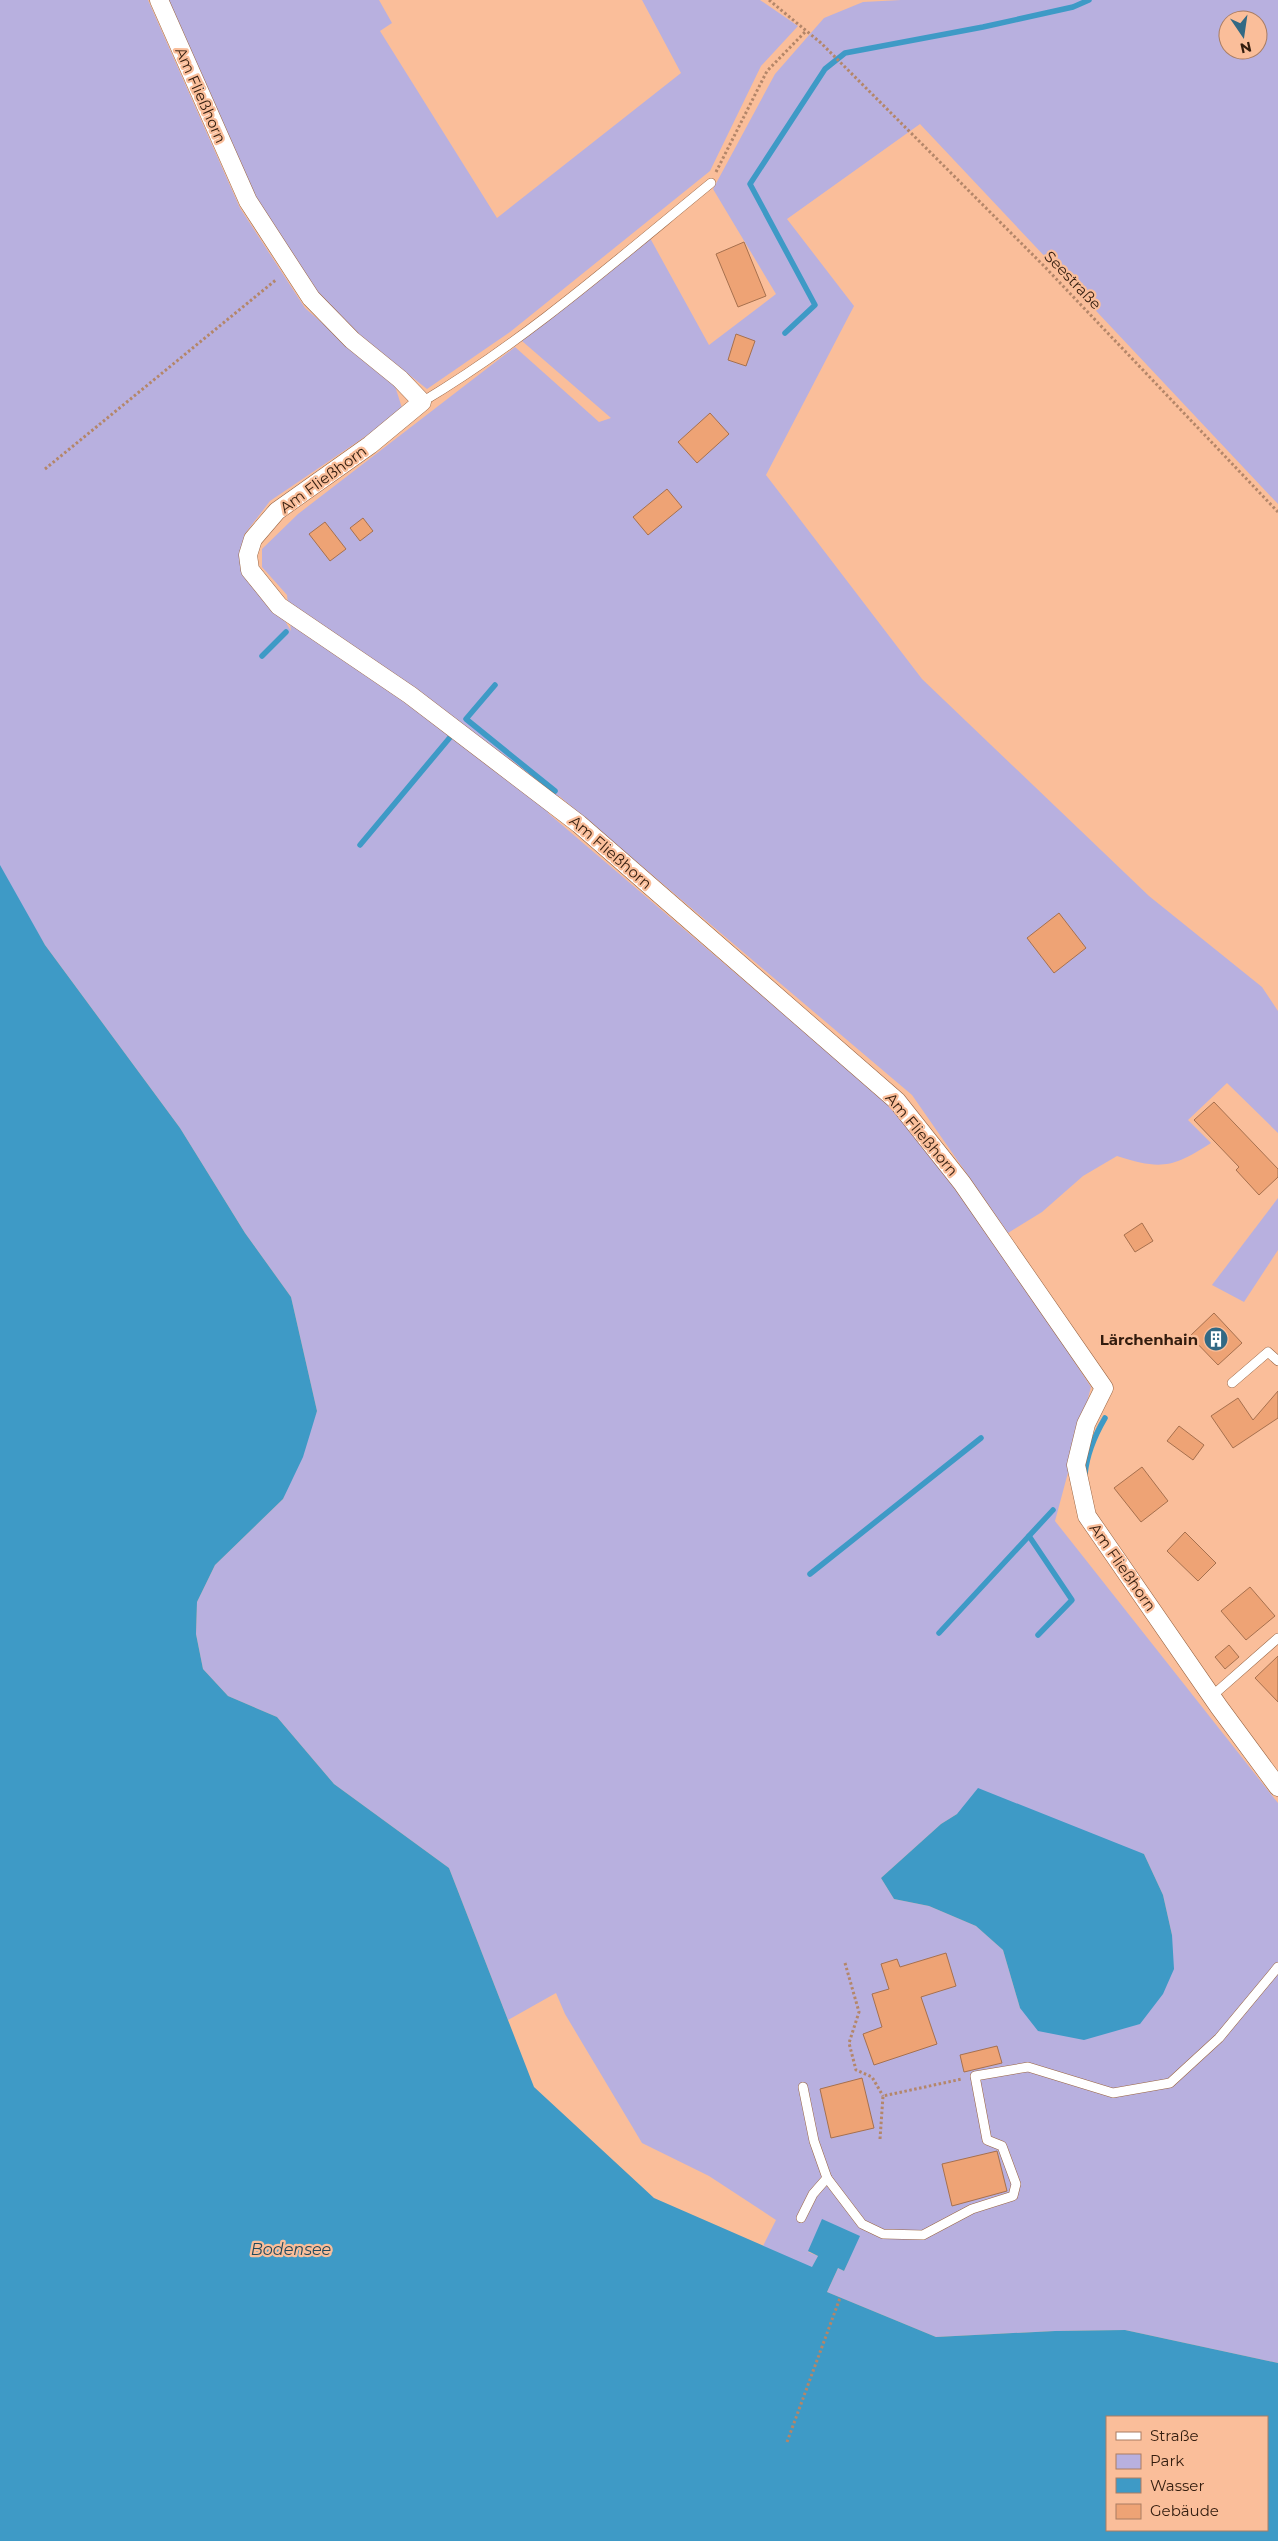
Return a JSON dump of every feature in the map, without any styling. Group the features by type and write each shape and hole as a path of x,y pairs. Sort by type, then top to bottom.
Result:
{"street":[{"name":"Am Fließhorn","path":"159,0 248,201 311,298 352,340 400,380 422,402 370,445 277,512 253,539 248,555 250,570 279,606 410,695 579,824 897,1101 968,1190 1104,1388 1086,1424 1076,1465 1087,1516 1212,1696 1278,1787"}],"lane":[{"path":"422,402 469,374 588,283 710,183"},
{"path":"1232,1383 1268,1352 1278,1361"},
{"path":"1212,1696 1278,1638"},
{"path":"803,2087 814,2141 827,2178 862,2224 883,2234 923,2235 972,2209 1013,2196 1016,2184 1002,2146 987,2140 975,2076 1028,2067 1113,2093 1170,2083 1218,2038 1278,1967"},
{"path":"801,2218 814,2194 827,2178"}],"path":[{"name":"Seestraße","path":"769,0 821,43 1043,265 1278,512"},
{"path":"710,183 767,71 806,31"},
{"path":"45,470 291,267"},
{"path":"845,1963 858,2012 849,2043 856,2070 872,2078 883,2096 880,2140"},
{"path":"883,2096 975,2076"},
{"path":"787,2442 840,2298"}],"green space":[{"path":"0,0 148,0 240,208 305,308 395,386 403,411 270,501 244,535 243,571 276,606 291,631 287,595 262,567 262,549 298,514 515,347 599,422 611,418 522,341 650,238 709,345 776,294 713,189 775,74 824,18 863,2 901,0 1278,0 1278,504 920,124 787,219 854,306 766,475 922,679 1149,896 1262,987 1278,1011 1278,1133 1227,1083 1188,1120 1211,1143 1186,1158 1166,1164 1156,1165 1117,1156 1083,1176 1042,1212 1008,1233 912,1095 559,796 548,813 891,1106 998,1245 1091,1387 1055,1521 1278,1803 1278,2363 1125,2330 1055,2331 936,2337 827,2292 838,2268 844,2271 859,2236 808,2252 818,2256 812,2268 763,2246 776,2220 709,2176 642,2143 565,2014 556,1993 508,2020 449,1868 334,1784 277,1717 228,1696 203,1669 196,1634 197,1602 215,1565 283,1499 317,1411 291,1297 245,1233 180,1128 45,945 0,870","holes":["957,1814 1144,1854 1163,1895 1172,1935 1020,2008 1003,1950 976,1926 929,1906 894,1899 881,1878 941,1824"]},
{"path":"167,0 379,0 392,23 380,31 497,218 681,73 642,0 760,0 798,26 761,66 710,171 510,332 427,389 359,335 312,291 254,198"},
{"path":"1278,1198 1278,1250 1244,1302 1212,1285"}],"water":[{"name":"Bodensee","path":"0,865 45,945 180,1128 245,1233 291,1297 317,1411 303,1457 283,1499 215,1565 197,1602 196,1634 203,1669 228,1696 277,1717 334,1784 449,1868 534,2087 654,2198 812,2267 818,2256 808,2251 822,2219 860,2236 844,2271 838,2268 827,2292 936,2337 1055,2331 1125,2330 1278,2363 1278,2541 0,2541"},
{"path":"978,1788 1144,1854 1163,1895 1172,1935 1174,1969 1163,1994 1140,2024 1084,2040 1038,2031 1020,2008 1003,1950 976,1926 929,1906 894,1899 881,1878 941,1824 957,1814"}],"building":[{"path":"744,242 766,296 738,307 716,254"},
{"path":"736,334 755,341 746,366 728,360"},
{"path":"710,413 729,434 697,463 678,442"},
{"path":"667,489 682,507 648,535 633,517"},
{"path":"363,518 373,531 360,541 350,528"},
{"path":"325,522 346,549 330,561 309,534"},
{"path":"1059,913 1086,948 1054,973 1027,938"},
{"path":"1214,1102 1278,1169 1278,1177 1259,1195 1236,1170 1239,1167 1194,1120"},
{"path":"1142,1223 1153,1241 1135,1252 1124,1235"},
{"name":"Lärchenhain","path":"1214,1313 1242,1343 1218,1365 1190,1336"},
{"path":"1278,1391 1278,1418 1233,1448 1211,1416 1238,1398 1253,1420"},
{"path":"1179,1426 1204,1445 1193,1460 1167,1441"},
{"path":"1142,1467 1168,1501 1141,1522 1114,1488"},
{"path":"1185,1532 1216,1563 1198,1581 1167,1551"},
{"path":"1250,1587 1275,1616 1246,1640 1221,1611"},
{"path":"1229,1645 1239,1657 1225,1669 1215,1657"},
{"path":"1278,1656 1278,1702 1255,1678"},
{"path":"946,1953 956,1986 921,1997 937,2044 874,2065 863,2034 882,2027 872,1994 889,1989 881,1964 897,1959 900,1967"},
{"path":"997,2046 1002,2063 964,2072 960,2055"},
{"path":"862,2078 874,2128 831,2138 820,2089"},
{"path":"997,2151 1007,2191 952,2206 942,2164"}],"waterway":[{"path":"785,333 815,305 750,184 825,69 845,53 983,27 1073,7 1089,0"},
{"path":"262,656 286,632"},
{"path":"495,685 466,719 555,791"},
{"path":"360,845 452,735"},
{"path":"1085,1474 1092,1445 1105,1418"},
{"path":"810,1574 981,1438"},
{"path":"939,1633 1053,1510"},
{"path":"1029,1536 1072,1600 1038,1635"}],"place":[{"name":"Lärchenhain","path":"1216,1339"}]}
